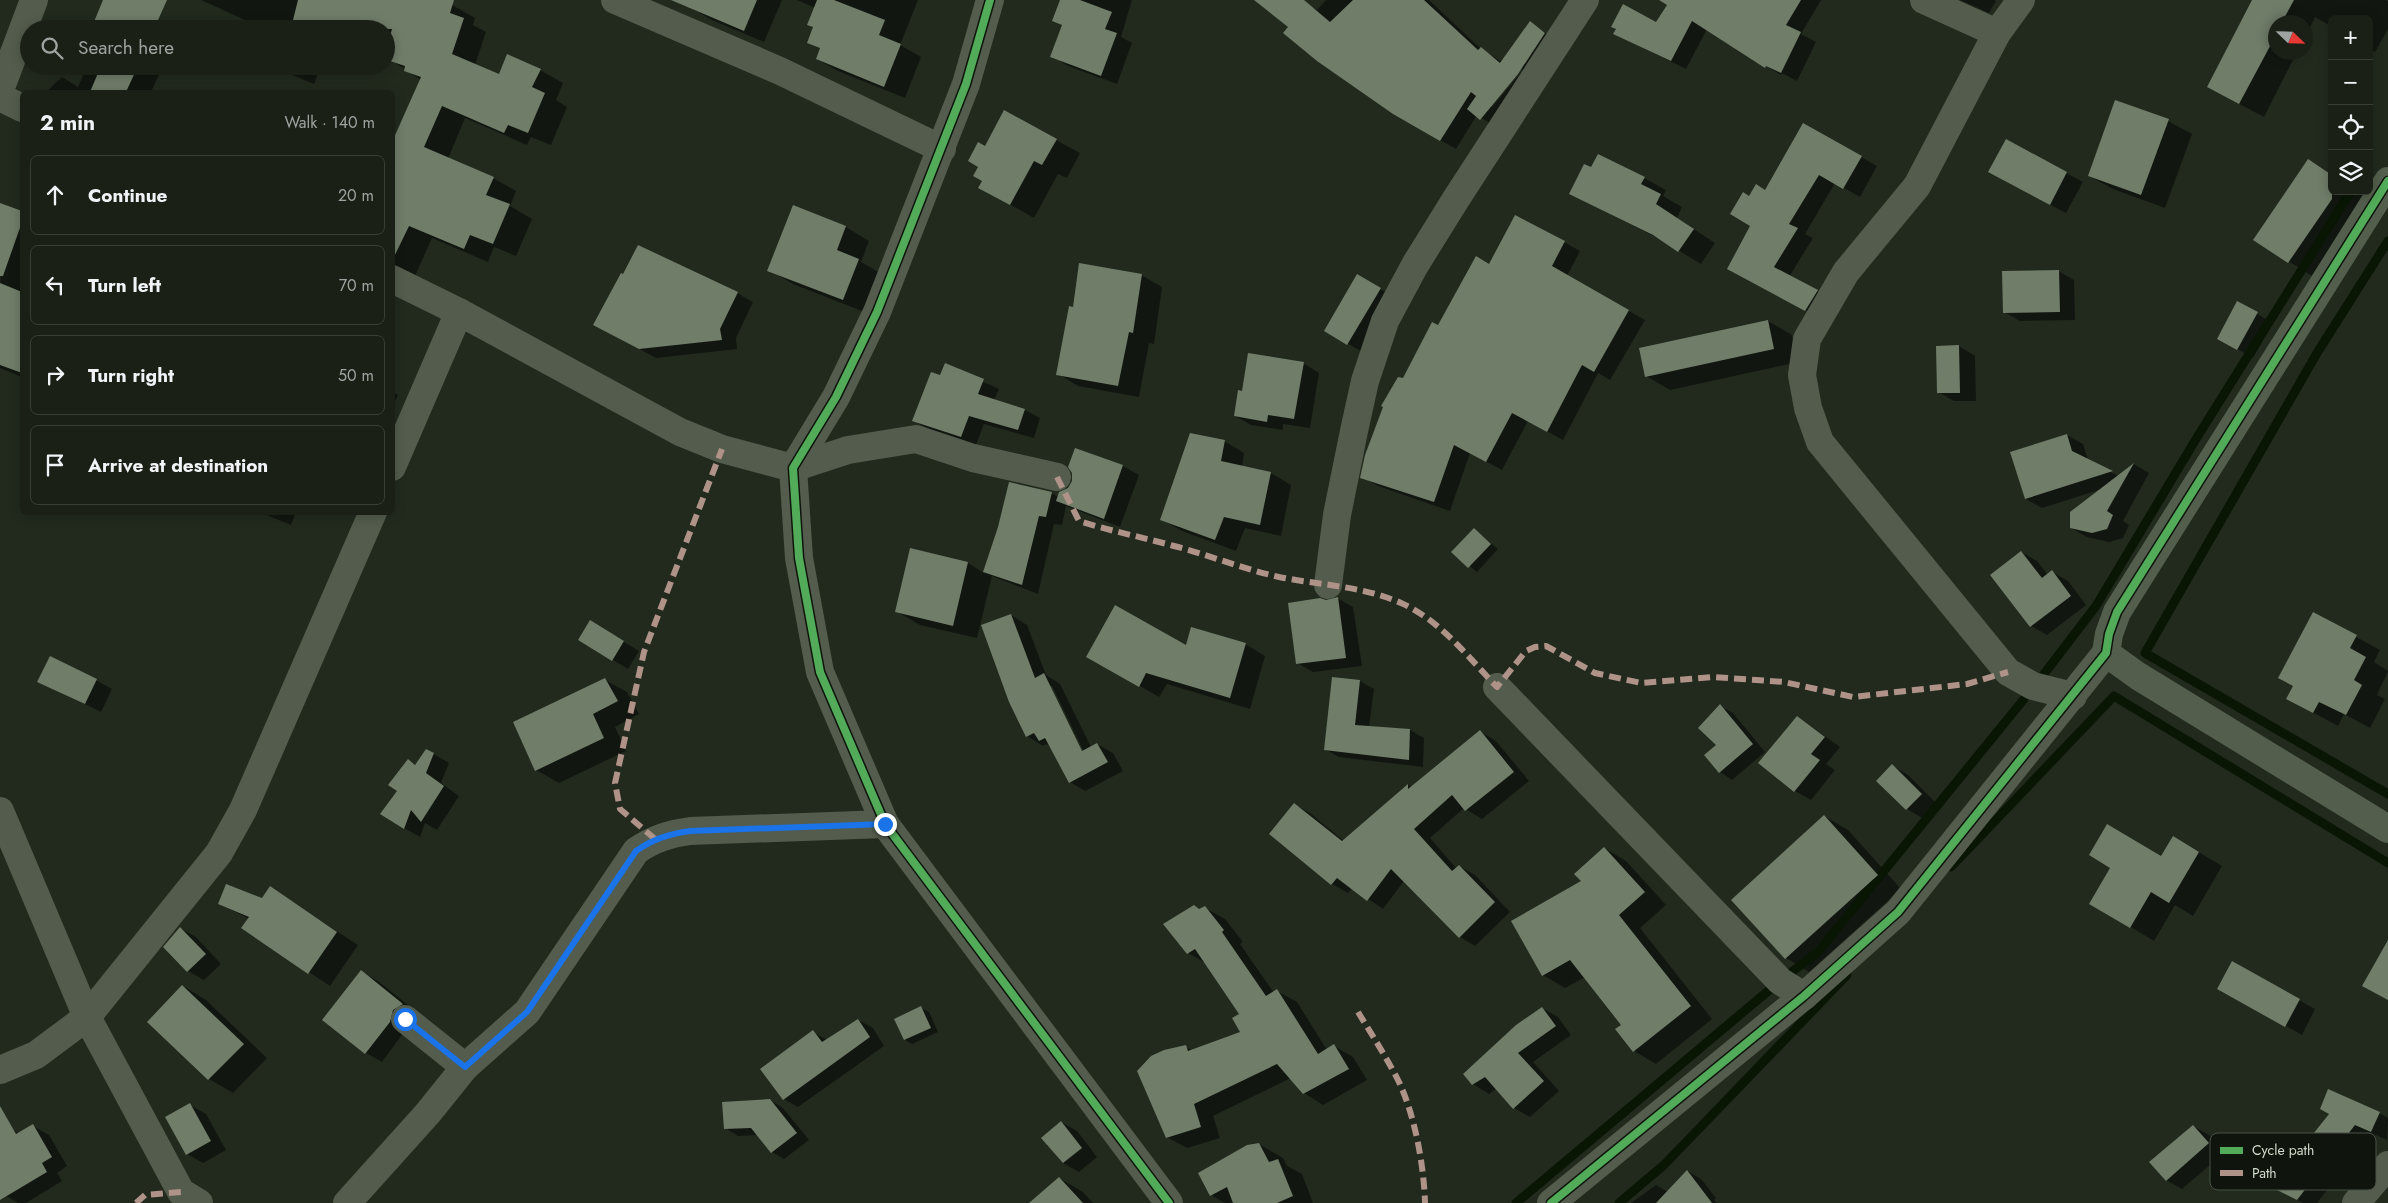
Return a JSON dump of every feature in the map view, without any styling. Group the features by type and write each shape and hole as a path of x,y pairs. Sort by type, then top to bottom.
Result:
{"street":[{"path":"26,20 34,0"},
{"path":"615,0 780,71 942,149"},
{"path":"990,0 966,84 877,312 836,397 793,468 799,558 820,672 885,824 1169,1203"},
{"path":"1328,585 1334,534 1352,440 1365,381 1385,321 1415,265 1456,199 1585,0"},
{"path":"1924,0 1997,33"},
{"path":"2021,0 1997,33 1917,186 1846,272 1806,338 1802,375 1808,408 1820,442 2008,672 2033,686 2073,696"},
{"path":"0,90 20,37"},
{"path":"0,97 20,107"},
{"path":"1552,1203 1804,996 1898,912 2106,653 2117,612 2388,181"},
{"path":"395,280 459,312 680,432 722,449 793,468 848,450 916,439 974,458 1057,477"},
{"path":"395,460 459,312"},
{"path":"0,1070 36,1055 87,1017 219,853 242,810 372,515"},
{"path":"2106,653 2138,676 2388,829"},
{"path":"1497,687 1780,981 1804,996"},
{"path":"0,811 87,1017 181,1192 199,1203"},
{"path":"347,1203 428,1113 465,1067 527,1012 636,851 646,844 669,834 690,831 885,824"},
{"path":"405,1019 465,1067"},
{"path":"2376,1179 2388,1165"},
{"path":"2356,1203 2367,1190"}],"building":[{"path":"103,0 167,0 158,20 95,20"},
{"path":"298,0 454,0 450,13 464,18 452,54 499,74 507,54 541,69 532,87 545,93 528,133 508,125 504,133 442,106 424,147 494,177 486,195 510,204 493,244 470,235 464,249 409,226 395,255 395,135 421,77 404,71 405,66 395,63 395,20 293,20"},
{"path":"671,0 757,0 744,31"},
{"path":"817,0 834,0 885,20 879,35 901,44 884,87 816,59 820,48 807,43 813,27 807,25"},
{"path":"1060,0 1080,0 1112,12 1105,29 1117,33 1101,76 1050,57 1062,25 1052,21"},
{"path":"1254,0 1304,0 1330,22 1353,0 1424,0 1478,50 1481,47 1500,63 1530,21 1545,33 1518,74 1480,120 1467,109 1476,96 1471,92 1440,141 1393,114 1317,61 1283,33 1288,27"},
{"path":"1659,0 1801,0 1786,25 1801,32 1781,73 1766,66 1765,68 1692,21 1671,61 1613,34 1616,29 1611,27 1623,4 1656,22 1667,5"},
{"path":"2252,0 2294,0 2286,15 2268,15 2268,50 2239,104 2207,87"},
{"path":"97,75 134,75 127,90 91,90"},
{"path":"2115,100 2169,119 2141,195 2088,176"},
{"path":"1004,110 1057,139 1042,165 1034,161 1010,205 978,188 982,181 973,176 978,167 968,161 978,142 985,146"},
{"path":"1803,123 1862,156 1843,189 1819,175 1789,224 1798,228 1774,267 1818,290 1805,311 1727,269 1750,226 1730,214 1743,192 1749,196 1756,184 1765,190"},
{"path":"2006,139 2067,172 2050,205 1988,172"},
{"path":"1598,154 1645,177 1641,184 1661,194 1656,204 1694,229 1678,252 1653,235 1569,194 1584,164 1591,167"},
{"path":"2308,159 2328,172 2328,195 2332,195 2332,199 2288,263 2253,240"},
{"path":"0,203 20,210 20,228 3,276 0,276"},
{"path":"793,205 846,226 837,250 859,259 843,300 767,271"},
{"path":"1515,215 1565,241 1552,266 1629,310 1594,372 1582,365 1547,432 1512,413 1486,462 1454,445 1434,502 1360,478 1365,455 1383,407 1381,406 1398,377 1403,378 1432,322 1438,325 1476,256 1489,264"},
{"path":"638,245 738,292 720,329 722,340 639,349 593,325"},
{"path":"1079,263 1142,274 1133,333 1129,332 1118,386 1056,375 1069,306 1073,307"},
{"path":"2059,270 2060,312 2003,313 2002,271"},
{"path":"1357,274 1381,288 1347,345 1324,331"},
{"path":"0,283 20,291 20,372 0,365"},
{"path":"2237,301 2258,312 2237,350 2217,339"},
{"path":"1768,320 1774,349 1645,377 1639,348"},
{"path":"1959,345 1960,393 1937,393 1936,346"},
{"path":"1248,353 1304,362 1294,419 1268,415 1267,422 1234,416 1238,390 1242,391"},
{"path":"945,363 984,379 978,394 1025,409 1018,430 969,416 961,437 912,421 931,372 940,375"},
{"path":"1190,433 1225,440 1221,461 1271,472 1260,525 1224,517 1215,540 1160,520"},
{"path":"2067,434 2072,451 2113,471 2025,499 2010,452"},
{"path":"1075,448 1123,465 1104,519 1056,501 1059,492 1068,488 1072,481 1072,473 1068,467"},
{"path":"2134,463 2107,511 2113,515 2107,529 2092,533 2070,528 2070,512"},
{"path":"1009,482 1052,492 1046,517 1039,516 1022,585 983,572 998,527"},
{"path":"1474,528 1491,544 1468,568 1451,552"},
{"path":"910,548 968,562 953,626 895,612"},
{"path":"2021,551 2042,578 2052,570 2071,596 2030,627 1990,575"},
{"path":"1338,597 1346,658 1296,664 1288,603 1320,598 1326,600"},
{"path":"1115,605 1186,645 1191,627 1246,643 1230,698 1146,673 1139,687 1086,657"},
{"path":"2313,612 2357,635 2350,648 2366,657 2354,680 2362,685 2346,715 2319,702 2313,713 2286,699 2293,686 2278,678"},
{"path":"1011,614 1035,678 1044,673 1082,751 1097,743 1108,762 1069,783 1045,738 1039,741 1034,733 1026,737 1009,702 981,625"},
{"path":"590,620 624,641 612,661 578,640"},
{"path":"50,656 97,679 85,704 37,682"},
{"path":"1332,677 1360,680 1355,725 1410,729 1409,760 1324,750"},
{"path":"605,678 618,701 593,714 604,738 535,771 513,722"},
{"path":"1720,704 1753,744 1719,773 1704,755 1716,745 1698,728"},
{"path":"1797,716 1825,737 1811,754 1820,760 1794,792 1758,763"},
{"path":"1480,730 1514,772 1465,811 1452,795 1414,829 1452,871 1459,865 1495,902 1459,938 1391,869 1367,901 1337,878 1331,885 1269,834 1294,803 1342,841 1408,784 1408,789"},
{"path":"426,749 434,753 426,773 444,786 421,822 411,810 404,829 380,814 397,791 388,785 408,759 415,765"},
{"path":"1892,764 1922,794 1906,810 1876,781"},
{"path":"1824,815 1878,875 1785,959 1731,900"},
{"path":"2107,824 2161,856 2173,836 2199,852 2169,903 2151,892 2130,928 2089,904 2110,868 2089,855"},
{"path":"1604,847 1645,892 1619,915 1691,1006 1633,1052 1615,1029 1621,1025 1570,960 1542,976 1511,921 1581,881 1574,874"},
{"path":"226,884 262,898 270,886 337,932 308,974 241,928 249,917 218,904"},
{"path":"1194,905 1199,909 1205,906 1224,930 1222,932 1266,996 1277,989 1318,1054 1334,1044 1349,1069 1303,1094 1277,1064 1194,1104 1201,1127 1166,1138 1137,1071 1151,1056 1164,1050 1186,1045 1188,1051 1240,1032 1232,1018 1239,1014 1195,949 1187,954 1163,924"},
{"path":"180,927 206,954 187,972 163,947"},
{"path":"2388,940 2388,1000 2362,986"},
{"path":"2232,961 2300,999 2285,1027 2217,989"},
{"path":"361,970 403,1004 393,1010 390,1022 365,1054 322,1020"},
{"path":"182,985 244,1044 208,1080 147,1022"},
{"path":"921,1006 931,1028 904,1040 894,1019"},
{"path":"1542,1007 1556,1026 1518,1053 1544,1081 1513,1109 1485,1077 1472,1085 1463,1074 1516,1025"},
{"path":"858,1019 870,1037 783,1100 760,1069 813,1030 822,1042"},
{"path":"2328,1089 2380,1112 2371,1132 2355,1125 2349,1133 2314,1133 2329,1114 2320,1109"},
{"path":"770,1099 797,1133 771,1153 751,1128 724,1129 722,1102"},
{"path":"190,1103 211,1141 186,1155 165,1117"},
{"path":"0,1106 16,1134 33,1124 52,1157 42,1163 47,1172 0,1200"},
{"path":"1061,1121 1082,1148 1063,1163 1041,1138"},
{"path":"2193,1125 2209,1143 2166,1181 2149,1162"},
{"path":"1259,1143 1269,1162 1278,1159 1293,1196 1277,1203 1233,1203 1227,1187 1210,1196 1198,1173 1247,1145"},
{"path":"1687,1170 1712,1203 1656,1203"},
{"path":"1059,1177 1083,1203 1029,1203"},
{"path":"2277,1190 2305,1190 2297,1200"}],"waterway":[{"path":"2044,674 2096,606 2196,439 2348,195"},
{"path":"2388,241 2317,353 2145,653 2388,794"},
{"path":"1951,867 2114,696 2388,863"},
{"path":"1516,1203 1780,981 1818,952 2024,699"},
{"path":"1619,1203 1664,1165 1847,975"}],"marked path":[{"path":"655,839 620,809 615,783 644,652 722,449"},
{"path":"1057,477 1079,521 1187,550 1266,574 1356,589 1401,603 1415,610 1441,629 1497,687 1526,651 1535,647 1546,646 1595,673 1641,683 1714,677 1784,682 1853,697 1967,684 2008,672"},
{"path":"1358,1012 1390,1064 1405,1095 1418,1141 1425,1203"},
{"path":"136,1203 145,1195 181,1192"}],"cycle path":[{"path":"990,0 966,84 877,312 836,397 793,468 799,558 820,672 885,824 1169,1203"},
{"path":"1551,1203 1804,996 1898,912 2106,653 2109,634 2117,612 2388,181"}],"route":[{"path":"405,1019 465,1067 527,1012 636,851 655,839 669,834 690,831 885,824"}]}
